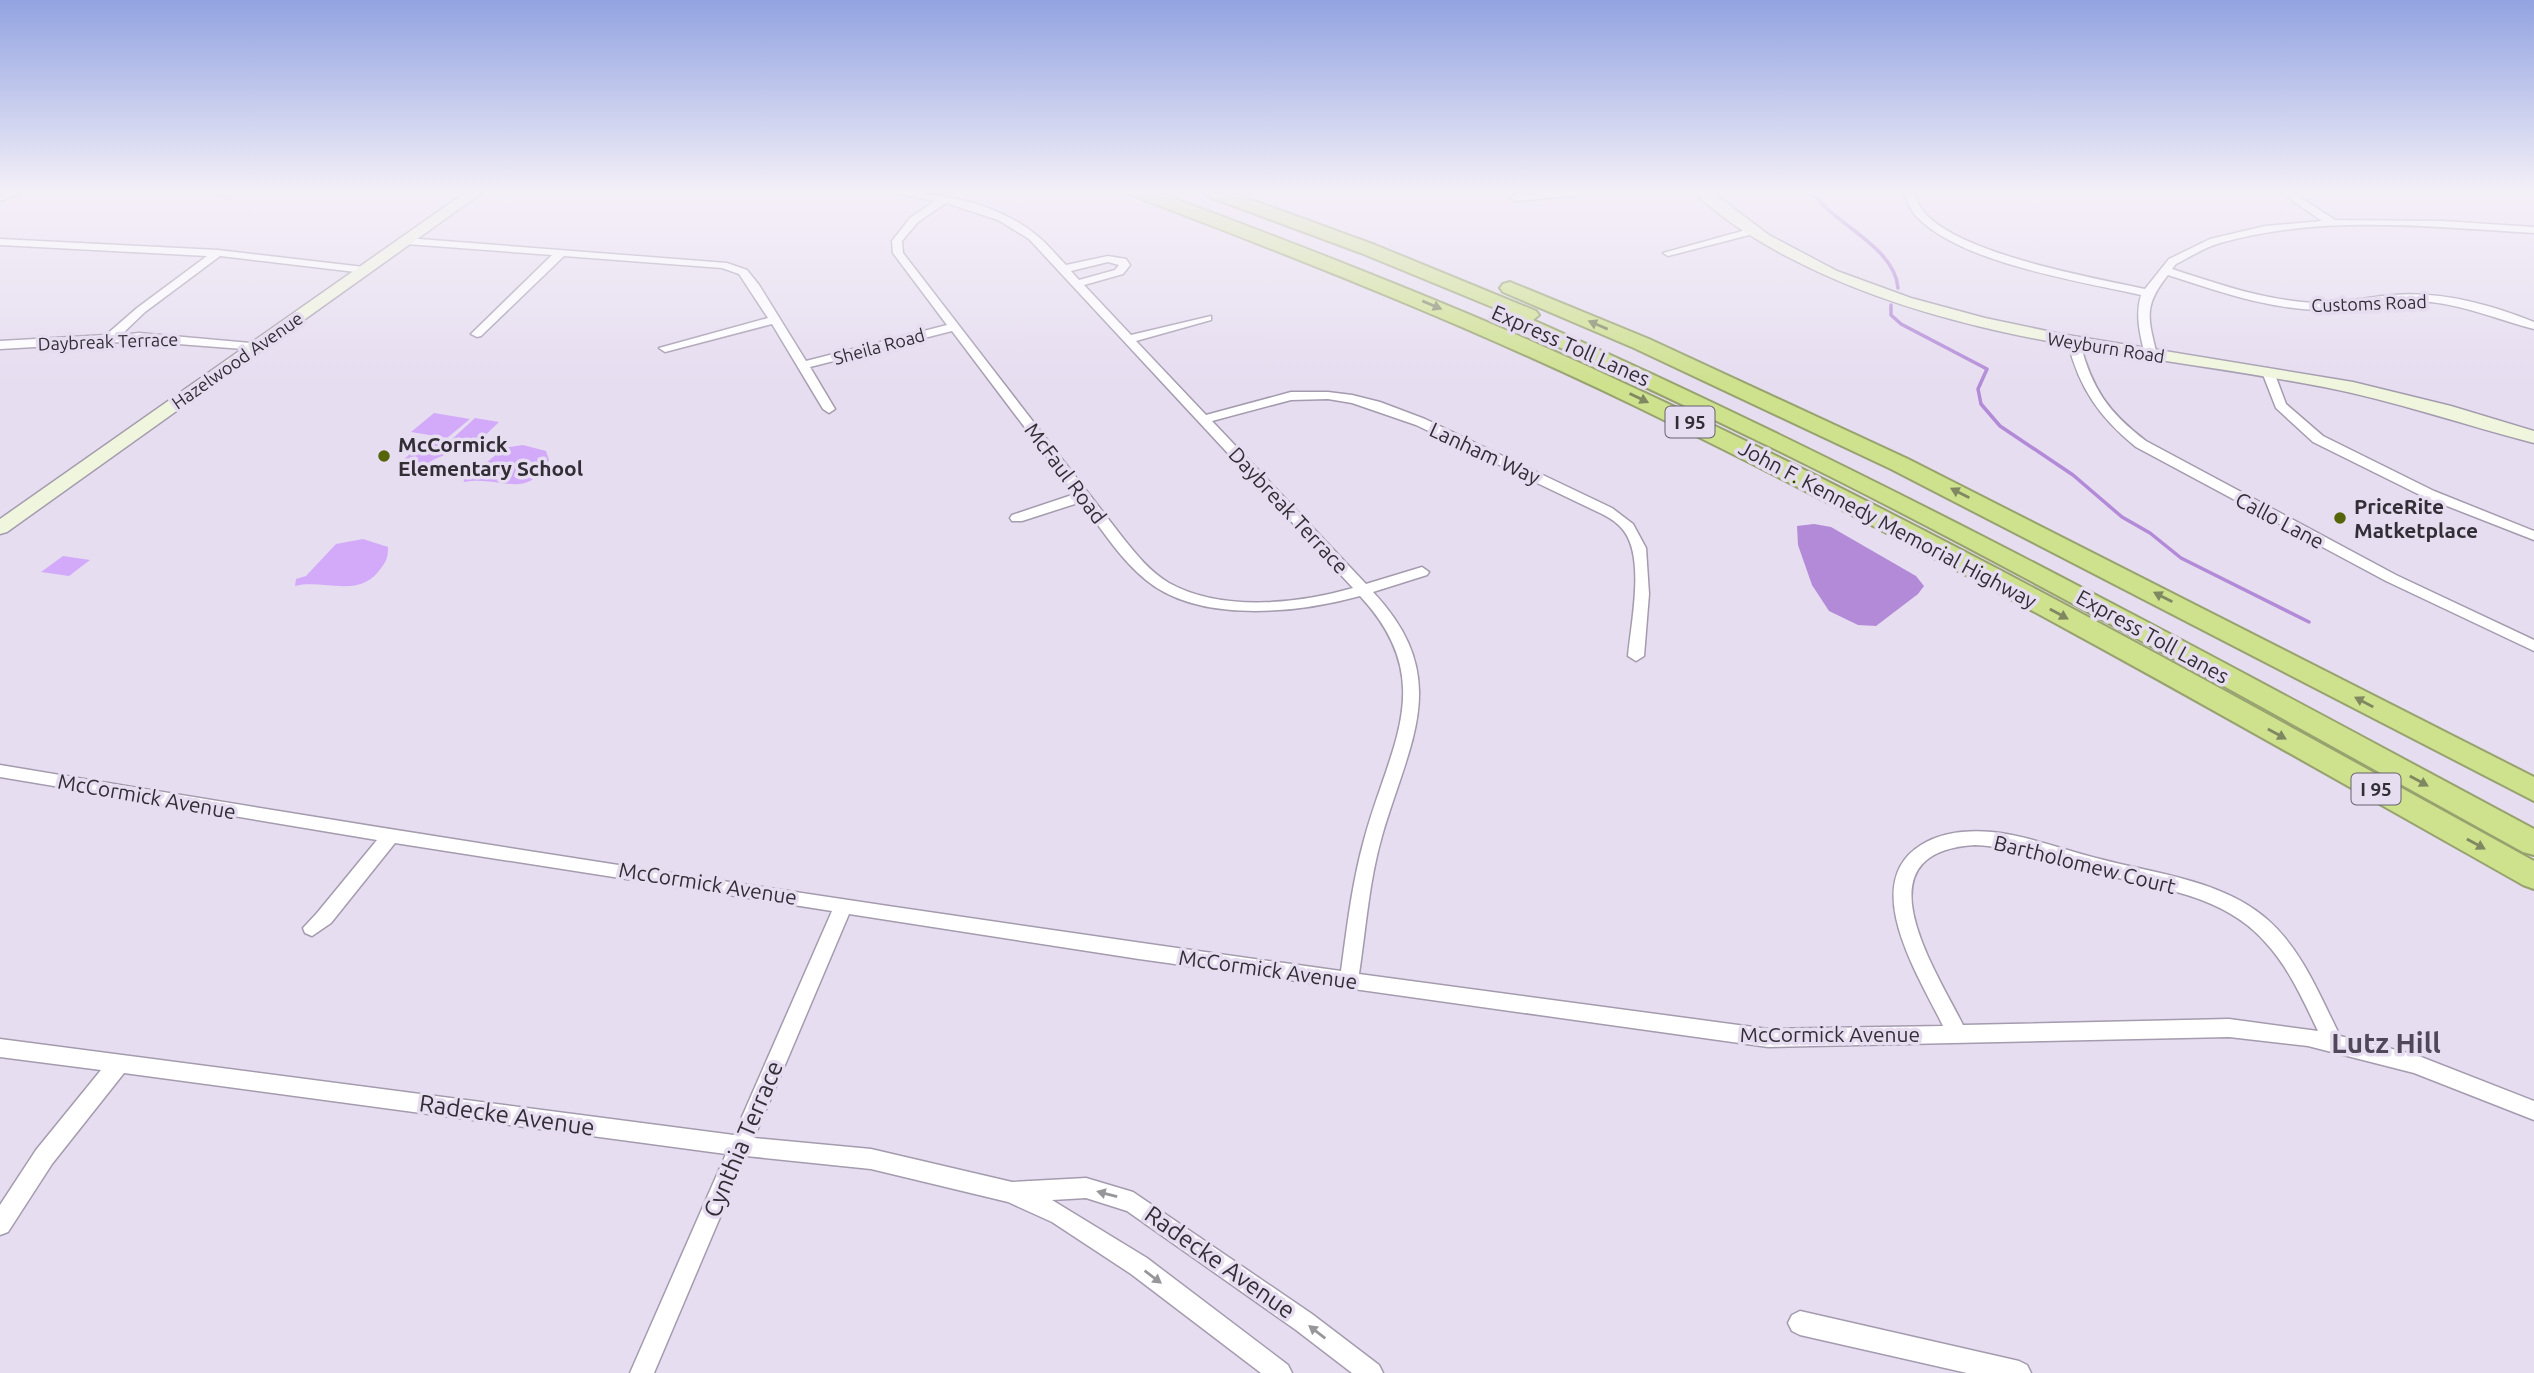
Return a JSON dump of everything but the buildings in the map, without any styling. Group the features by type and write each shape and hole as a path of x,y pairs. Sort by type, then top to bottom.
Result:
{"highway":[{"name":"John F. Kennedy Memorial Highway","path":"1308,256 1395,289 1574,368 1735,444 1987,575 2534,876"},
{"name":"Express Toll Lanes","path":"1360,256 1474,302 1759,432 2041,575 2534,843"},
{"name":"Express Toll Lanes","path":"1385,256 1666,375 1815,444 2116,599 2534,822"},
{"name":"I 95","path":"1432,256 1548,303 1801,416 2041,534 2534,790"}],"street":[{"path":"110,338 141,310 214,256"},
{"path":"244,256 364,270"},
{"name":"Hazelwood Avenue","path":"0,528 384,256"},
{"path":"477,334 558,256"},
{"path":"594,256 693,262 735,268 747,275 805,365 829,409"},
{"name":"McFaul Road","path":"900,256 1118,541 1150,576 1165,586 1185,594 1242,606 1287,608 1422,572"},
{"name":"Daybreak Terrace","path":"1052,256 1362,589 1392,626 1405,648 1414,692 1407,737 1363,877 1349,980"},
{"name":"Weyburn Road","path":"1800,256 1888,294 1978,322 2074,343 2268,372 2396,398 2534,437"},
{"path":"1999,256 2147,293"},
{"path":"2151,355 2143,321 2147,293 2164,270 2185,256"},
{"path":"1064,269 1108,259 1122,261 1125,265 1119,272 1077,284"},
{"name":"Customs Road","path":"2164,270 2232,292 2281,303 2328,307 2395,298 2426,299 2482,309 2534,326"},
{"path":"1129,339 1207,318"},
{"path":"665,348 774,320"},
{"name":"Sheila Road","path":"805,365 954,327"},
{"name":"Daybreak Terrace","path":"0,345 110,338 179,338 257,346"},
{"name":"Callo Lane","path":"2074,343 2087,388 2096,403 2110,419 2141,444 2402,584 2534,646"},
{"path":"2268,372 2280,405 2318,439 2429,494 2534,536"},
{"name":"Lanham Way","path":"1206,419 1250,405 1288,397 1322,396 1369,402 1410,418 1602,508 1630,529 1638,547 1640,567 1636,656"},
{"path":"1017,517 1084,496"},
{"name":"McCormick Avenue","path":"0,771 296,821 844,905 1525,1007 1768,1038 2230,1028 2308,1037 2416,1064 2534,1111"},
{"path":"312,928 324,918 392,835"},
{"name":"Bartholomew Court","path":"1957,1033 1907,925 1899,900 1901,883 1907,869 1918,855 1955,839 1976,838 2031,848 2183,888 2233,906 2260,923 2278,942 2308,991 2333,1042"},
{"name":"Cynthia Terrace","path":"642,1373 844,905"},
{"name":"Radecke Avenue","path":"0,1048 740,1146 871,1159 1011,1192 1060,1215 1139,1266 1280,1373"},
{"path":"0,1224 44,1157 119,1064"},
{"name":"Radecke Avenue","path":"1011,1192 1086,1188 1133,1202 1304,1322 1371,1373"},
{"path":"1800,1323 2019,1373"}],"shaded area":[{"path":"434,413 470,419 447,438 411,432"},
{"path":"475,418 499,422 476,444 450,441"},
{"path":"424,442 453,448 427,464 403,460"},
{"path":"523,445 546,451 549,460 541,473 532,480 522,484 464,482 463,475 475,472 504,448"},
{"path":"1814,524 1831,527 1916,576 1924,586 1918,594 1876,626 1858,625 1829,611 1812,585 1798,545 1797,526"},
{"path":"363,539 388,547 385,563 370,580 350,586 295,586 296,579 306,576 336,544"},
{"path":"63,556 90,560 69,576 41,572"}],"waterway":[{"path":"1883,256 1894,273 1898,288"},
{"path":"1891,305 1891,315 1901,324 1987,369 1978,389 1981,404 2000,426 2073,475 2122,517 2150,533 2181,558 2309,622"}],"place":[{"name":"McCormick Elementary School","path":"384,456"},
{"name":"PriceRite Matketplace","path":"2340,518"}],"district":[{"name":"Lutz Hill","path":"2386,1042"}]}
